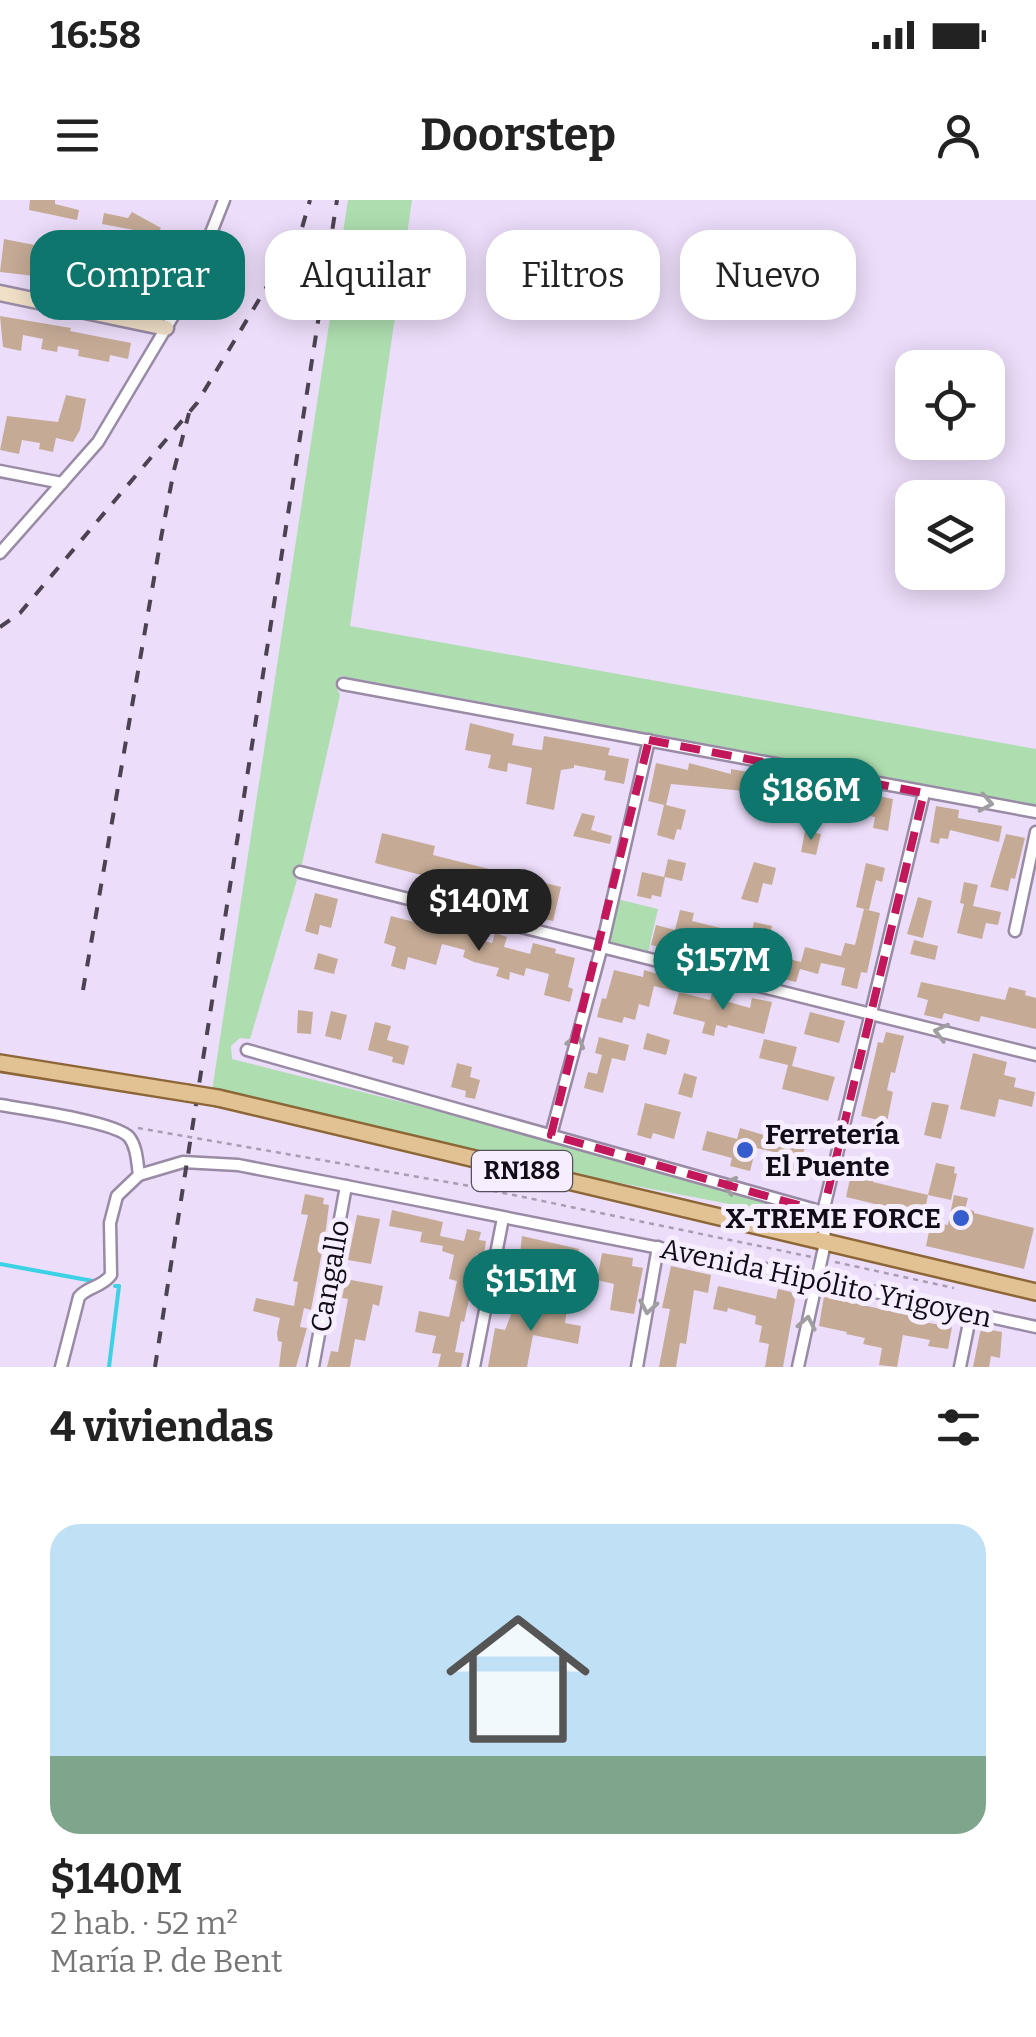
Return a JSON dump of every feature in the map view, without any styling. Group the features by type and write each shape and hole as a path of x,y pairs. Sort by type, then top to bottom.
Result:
{"main road":[{"name":"Avenida Hipólito Yrigoyen","path":"0,1063 218,1098 823,1251 1036,1292"}],"street":[{"path":"0,553 98,442 188,291 224,200"},
{"path":"0,293 166,328"},
{"path":"0,471 62,483"},
{"path":"343,684 1036,812"},
{"path":"551,1135 602,946 649,740"},
{"path":"798,1367 823,1251 823,1212 924,792"},
{"path":"1015,931 1036,832"},
{"path":"300,872 1036,1055"},
{"path":"247,1050 823,1212"},
{"path":"0,1104 108,1126 127,1134 136,1150 139,1175 117,1196 110,1223 112,1275 102,1286 80,1296 61,1367"},
{"name":"Avenida Hipólito Yrigoyen","path":"139,1175 183,1162 238,1165 816,1278 1036,1327"},
{"name":"Cangallo","path":"313,1367 346,1186"},
{"path":"474,1367 503,1218"},
{"path":"637,1367 658,1247"},
{"path":"960,1367 971,1313"}],"path":[{"path":"132,1126 823,1251 964,1290"}],"highlighted area":[{"path":"649,740 924,793 823,1212 551,1135"}],"green space":[{"path":"348,200 412,200 408,230 343,230"},
{"path":"330,320 395,320 350,626 1036,749 1036,805 341,676 335,684 340,695 302,864 294,867 297,880 250,1039 240,1038 231,1046 232,1059 536,1136 807,1211 810,1217 803,1223 212,1091"},
{"path":"617,899 658,909 648,952 607,943"}],"building":[{"path":"30,200 55,200 55,204 79,210 77,220 29,210"},
{"path":"132,212 161,228 134,230 102,224 104,213 128,218"},
{"path":"4,239 30,244 30,275 0,272"},
{"path":"0,316 131,343 128,359 110,355 109,362 78,356 79,350 58,346 57,352 41,349 43,339 23,335 21,351 3,347"},
{"path":"66,395 86,399 80,430 73,442 56,438 53,452 39,449 40,443 22,440 19,454 0,450 7,416 58,422"},
{"path":"470,723 514,734 512,745 534,749 542,750 544,736 610,748 608,755 629,759 624,784 604,780 606,771 574,765 561,770 554,810 526,804 532,768 508,763 507,772 488,768 491,755 465,750"},
{"path":"656,763 688,770 689,763 731,774 731,769 748,772 744,791 671,784 666,805 686,810 674,840 657,835 664,805 648,801"},
{"path":"778,783 790,785 784,820 747,808 751,784 777,789"},
{"path":"857,792 893,799 888,831 873,828 875,817 853,813"},
{"path":"936,806 959,810 958,818 1002,826 999,842 950,830 948,839 940,838 939,844 930,842"},
{"path":"582,813 595,816 591,830 612,836 610,844 573,836"},
{"path":"805,831 821,834 816,855 801,852"},
{"path":"382,833 435,846 433,855 561,887 553,921 544,919 547,907 520,901 517,911 503,908 506,897 375,863"},
{"path":"1006,834 1025,838 1015,879 1011,878 1008,891 990,887"},
{"path":"668,859 686,863 682,881 665,877 661,897 637,896 642,872 664,877"},
{"path":"754,862 776,868 772,885 763,883 758,903 741,899"},
{"path":"866,863 885,868 882,882 876,880 869,910 856,907"},
{"path":"964,882 978,885 973,906 1001,912 998,925 986,923 982,939 957,933"},
{"path":"315,893 338,899 331,928 320,925 318,935 305,931"},
{"path":"918,897 932,901 923,938 907,934"},
{"path":"864,909 880,913 867,973 861,972 857,989 841,985 845,968 821,963 818,974 800,969 796,982 784,979 789,959 801,962 805,947 841,956 845,943 855,945"},
{"path":"680,910 694,913 692,921 733,931 724,965 715,963 718,950 697,945 694,956 651,945 656,925 675,930"},
{"path":"391,916 445,930 446,925 492,943 495,933 507,937 504,947 530,954 533,943 575,958 568,987 573,989 570,1002 544,995 549,974 526,968 524,976 510,972 509,980 496,976 499,968 474,962 463,957 465,950 442,944 436,965 408,957 405,970 391,966 396,947 384,943"},
{"path":"754,922 772,926 766,950 749,945"},
{"path":"914,940 938,946 935,960 910,954"},
{"path":"318,953 338,959 334,974 314,969"},
{"path":"614,970 643,977 644,970 682,981 679,992 654,986 649,1007 639,1004 635,1020 624,1017 622,1023 597,1017"},
{"path":"921,982 1005,1000 1009,987 1026,991 1025,995 1036,998 1036,1029 981,1016 979,1022 944,1013 942,1019 924,1015 928,1000 917,997"},
{"path":"713,989 724,992 722,1000 750,1008 752,998 772,1002 764,1034 716,1025 714,1036 702,1033 705,1022 673,1014 679,992 710,1000"},
{"path":"298,1010 313,1012 311,1034 297,1033"},
{"path":"331,1011 347,1015 341,1040 325,1036"},
{"path":"810,1012 845,1021 839,1043 804,1034"},
{"path":"375,1022 391,1026 387,1040 409,1046 404,1065 392,1062 393,1057 368,1050"},
{"path":"886,1032 904,1036 887,1090 893,1092 887,1122 861,1116 878,1042 883,1043"},
{"path":"647,1033 670,1040 666,1055 643,1049"},
{"path":"599,1037 629,1045 625,1061 612,1058 603,1093 584,1088 588,1072 597,1074 602,1055 595,1053"},
{"path":"764,1039 797,1047 792,1066 835,1077 828,1101 782,1089 788,1065 759,1058"},
{"path":"973,1053 1007,1062 1004,1075 1016,1078 1014,1087 1035,1092 1032,1107 999,1099 995,1117 960,1109"},
{"path":"457,1063 472,1067 470,1077 480,1080 475,1099 465,1097 466,1091 451,1087"},
{"path":"684,1073 697,1077 692,1098 678,1094"},
{"path":"932,1102 949,1105 941,1139 924,1135"},
{"path":"645,1103 681,1112 674,1139 653,1133 651,1139 637,1135"},
{"path":"740,1128 792,1143 795,1133 808,1136 802,1158 811,1161 807,1178 769,1172 774,1152 756,1148 750,1171 730,1166 732,1158 702,1150 707,1131 737,1139"},
{"path":"936,1163 955,1167 951,1200 928,1195"},
{"path":"853,1165 875,1170 873,1182 928,1195 922,1224 898,1218 900,1210 846,1197"},
{"path":"305,1194 324,1198 323,1204 329,1205 325,1236 311,1310 304,1308 300,1327 307,1328 296,1367 279,1367 280,1318 253,1311 256,1298 294,1306 298,1282 293,1281 308,1215 301,1214"},
{"path":"954,1195 968,1198 965,1209 974,1213 1034,1228 1024,1269 926,1246 931,1222 948,1225"},
{"path":"392,1210 443,1222 440,1236 464,1241 467,1229 481,1232 479,1240 486,1241 484,1255 474,1258 470,1276 474,1277 464,1322 461,1321 455,1352 464,1353 461,1367 438,1367 441,1354 432,1353 436,1336 415,1332 419,1311 449,1317 457,1281 449,1279 454,1255 442,1251 443,1246 420,1242 422,1232 389,1226"},
{"path":"357,1215 380,1219 371,1264 348,1260"},
{"path":"522,1236 579,1249 575,1271 563,1272 562,1280 541,1276 538,1294 516,1290"},
{"path":"602,1253 633,1258 632,1266 643,1268 634,1314 610,1310 614,1284 597,1280"},
{"path":"671,1266 711,1275 708,1293 694,1290 686,1344 680,1343 676,1367 659,1367 670,1309 662,1308"},
{"path":"346,1279 383,1286 379,1306 373,1304 365,1341 355,1339 350,1367 327,1367 331,1351 338,1352 348,1299 342,1298"},
{"path":"718,1286 776,1299 778,1289 791,1292 795,1300 783,1367 765,1367 769,1344 759,1342 762,1326 755,1324 756,1316 728,1308 727,1312 713,1309"},
{"path":"824,1296 889,1311 890,1306 907,1309 906,1314 925,1317 924,1322 952,1327 948,1349 928,1346 930,1340 903,1335 897,1367 879,1365 882,1348 863,1344 865,1338 819,1326"},
{"path":"543,1299 568,1303 565,1323 581,1326 578,1344 533,1335 527,1367 488,1367 495,1328 505,1330 512,1312 540,1317"},
{"path":"981,1328 1002,1332 1000,1358 991,1356 989,1367 973,1367"}],"waterway":[{"path":"0,1264 93,1281"},
{"path":"109,1367 119,1286 115,1286"}],"railway":[{"path":"0,627 20,613 197,403 302,228 310,200"},
{"path":"155,1367 337,200"},
{"path":"83,990 161,538 189,413"}],"place":[{"name":"Ferretería El Puente","path":"745,1150"},
{"name":"X-TREME FORCE","path":"961,1218"}]}
